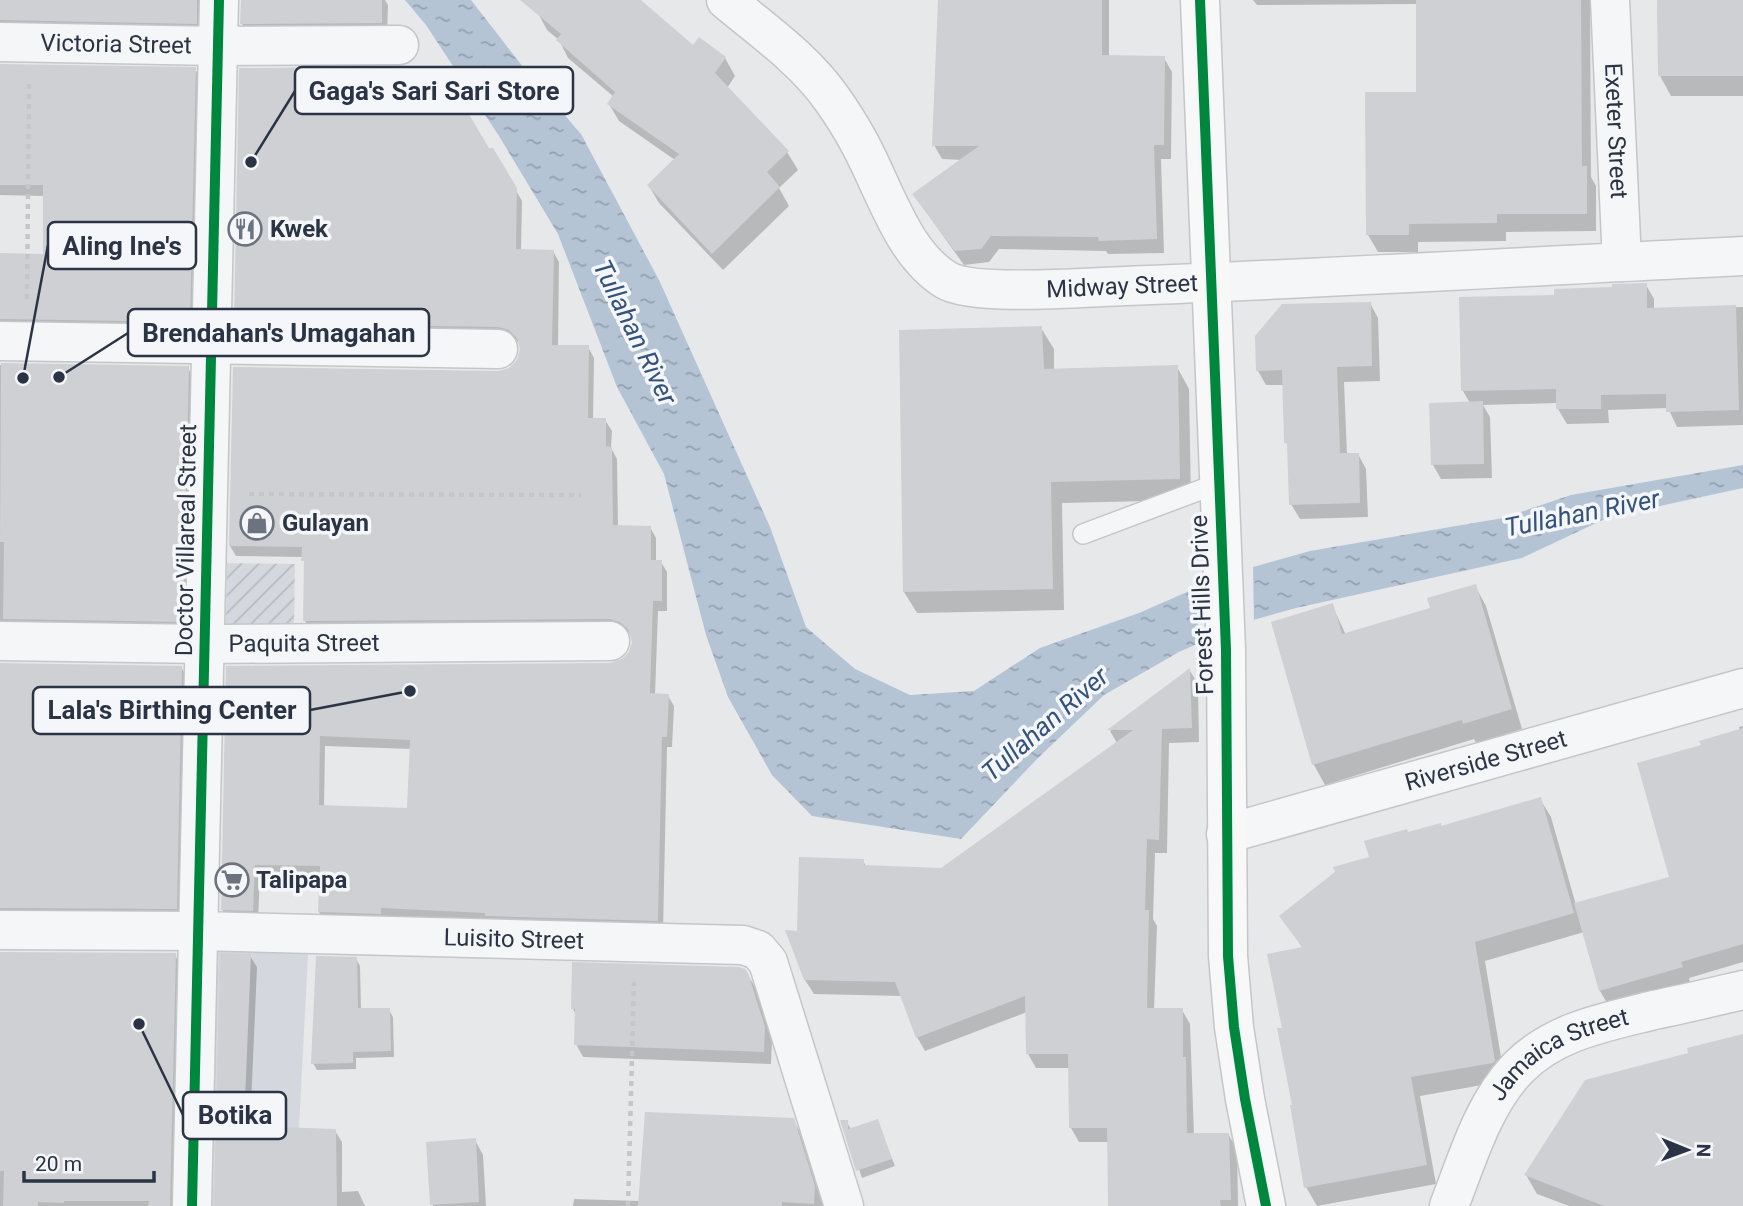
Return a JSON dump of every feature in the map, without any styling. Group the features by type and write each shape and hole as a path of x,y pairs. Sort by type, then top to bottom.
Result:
{"street":[{"name":"Doctor Villareal Street","path":"192,1206 219,0"},
{"name":"Midway Street","path":"726,0 801,64 831,97 859,142 907,237 923,262 948,282 981,289 1210,283 1743,256"},
{"name":"Forest Hills Drive","path":"1200,0 1226,650 1228,956 1234,1027 1266,1206"},
{"name":"Exeter Street","path":"1610,0 1622,262"},
{"name":"Victoria Street","path":"15,43 400,45"},
{"path":"13,342 498,349"},
{"name":"Paquita Street","path":"0,641 205,644 610,641"},
{"name":"Riverside Street","path":"1226,834 1743,688"},
{"name":"Luisito Street","path":"0,930 198,931 743,945 758,950 768,961 844,1206"},
{"name":"Jamaica Street","path":"1449,1206 1476,1136 1496,1098 1517,1069 1541,1048 1571,1033 1605,1022 1743,990"}],"lane":[{"path":"1083,534 1219,483"}],"path":[{"path":"13,342 15,43"},
{"path":"208,493 581,495"},
{"path":"628,1206 635,942"}],"shaded area":[{"path":"227,563 295,564 294,625 226,624"},
{"path":"214,951 308,954 295,1206 212,1206"}],"water":[{"name":"Tullahan River","path":"405,0 471,0 523,67 581,134 659,280 770,527 806,627 855,669 910,695 974,691 1040,648 1139,613 1228,574 1310,551 1503,518 1571,495 1743,465 1743,488 1609,517 1522,558 1296,608 1246,622 1179,652 1104,695 1037,759 961,839 812,816 772,775 728,697 706,635 664,474 617,387 558,234 499,136 426,25"}],"pier":[{"path":"1253,563 1254,624 1198,647 1197,584"}],"building":[{"path":"0,0 197,0 197,24 0,20"},
{"path":"241,0 382,0 382,23 240,24"},
{"path":"520,0 641,0 693,45 699,37 726,57 715,73 789,151 767,172 780,187 712,254 647,185 679,154 607,104 615,92 556,40 561,34"},
{"path":"938,0 1102,0 1102,55 1165,56 1164,145 1154,145 1157,239 1099,241 1098,237 991,236 981,249 955,251 912,194 979,146 932,146"},
{"path":"1416,0 1581,0 1582,166 1587,166 1587,214 1497,214 1497,223 1409,224 1409,235 1366,235 1365,92 1416,92"},
{"path":"1657,0 1743,0 1743,76 1658,76"},
{"path":"0,64 196,67 190,322 0,319 0,253 43,254 43,185 0,185"},
{"path":"381,67 440,70 517,188 516,249 554,250 552,345 589,345 588,418 606,418 606,446 612,447 613,525 651,526 651,560 662,560 662,601 653,601 650,693 669,694 667,737 662,737 658,921 485,916 485,913 381,908 381,914 318,912 320,866 255,865 253,911 221,910 226,666 610,663 622,659 629,652 632,642 628,629 620,622 610,619 303,621 302,547 229,546 233,367 498,371 509,368 517,360 520,349 517,338 509,330 498,327 234,323 239,68","holes":["320,736 410,740 407,808 319,805"]},
{"path":"1647,283 1647,308 1736,305 1739,410 1666,412 1666,394 1601,395 1601,409 1556,409 1556,389 1461,391 1459,297 1554,295 1554,289"},
{"path":"1371,302 1372,366 1337,367 1340,453 1359,453 1360,503 1289,505 1282,370 1256,371 1255,336 1282,304"},
{"path":"1042,326 1044,369 1178,365 1180,479 1051,482 1053,589 903,592 899,330"},
{"path":"1,363 189,366 183,622 3,619 4,542 0,542"},
{"path":"1483,401 1484,464 1431,465 1429,403"},
{"path":"1476,584 1512,709 1463,724 1462,720 1312,765 1271,622 1333,603 1342,634 1430,608 1427,598"},
{"path":"0,663 182,666 177,909 0,908"},
{"path":"1190,668 1192,728 1162,729 1159,840 1147,839 1147,1008 1183,1008 1187,1133 1229,1133 1231,1200 1220,1200 1221,1206 1108,1206 1107,1128 1069,1128 1068,1054 1026,1054 1025,996 916,1038 895,982 804,980 785,930 797,931 799,857 864,859 864,865 941,868 1133,730 1107,730"},
{"path":"1743,728 1743,944 1681,962 1683,967 1599,991 1574,903 1669,877 1637,763 1701,745 1699,741"},
{"path":"1541,797 1574,913 1475,942 1495,1061 1411,1077 1427,1165 1304,1188 1277,1028 1282,1028 1267,954 1302,947 1279,916 1335,872 1333,867 1369,857 1364,841 1407,829 1408,832 1441,823 1441,826"},
{"path":"0,952 176,953 170,1206 148,1206 149,1201 64,1201 38,1202 38,1206 3,1206 4,1171 0,1171"},
{"path":"220,953 251,954 244,1126 336,1129 337,1206 214,1206"},
{"path":"316,956 357,957 358,1008 390,1008 391,1051 353,1052 353,1063 311,1064"},
{"path":"572,962 745,969 765,1027 764,1052 574,1045 575,1009 571,1009"},
{"path":"1743,1034 1743,1206 1604,1206 1524,1175 1585,1080 1688,1053 1687,1048"},
{"path":"645,1112 794,1118 815,1186 814,1204 782,1202 782,1206 638,1206"},
{"path":"878,1119 892,1159 856,1171 840,1120 848,1120 848,1129"},
{"path":"476,1138 479,1202 430,1205 426,1142"}],"cycle path":[{"path":"192,1206 219,0"},
{"path":"1200,0 1226,650 1228,956 1234,1027 1266,1206"}],"place":[{"name":"Gaga's Sari Sari Store","path":"251,162"},
{"name":"Kwek","path":"245,229"},
{"name":"Brendahan's Umagahan","path":"59,377"},
{"name":"Aling Ine's","path":"23,378"},
{"name":"Gulayan","path":"257,523"},
{"name":"Lala's Birthing Center","path":"410,691"},
{"name":"Talipapa","path":"232,880"},
{"name":"Botika","path":"139,1024"}]}
